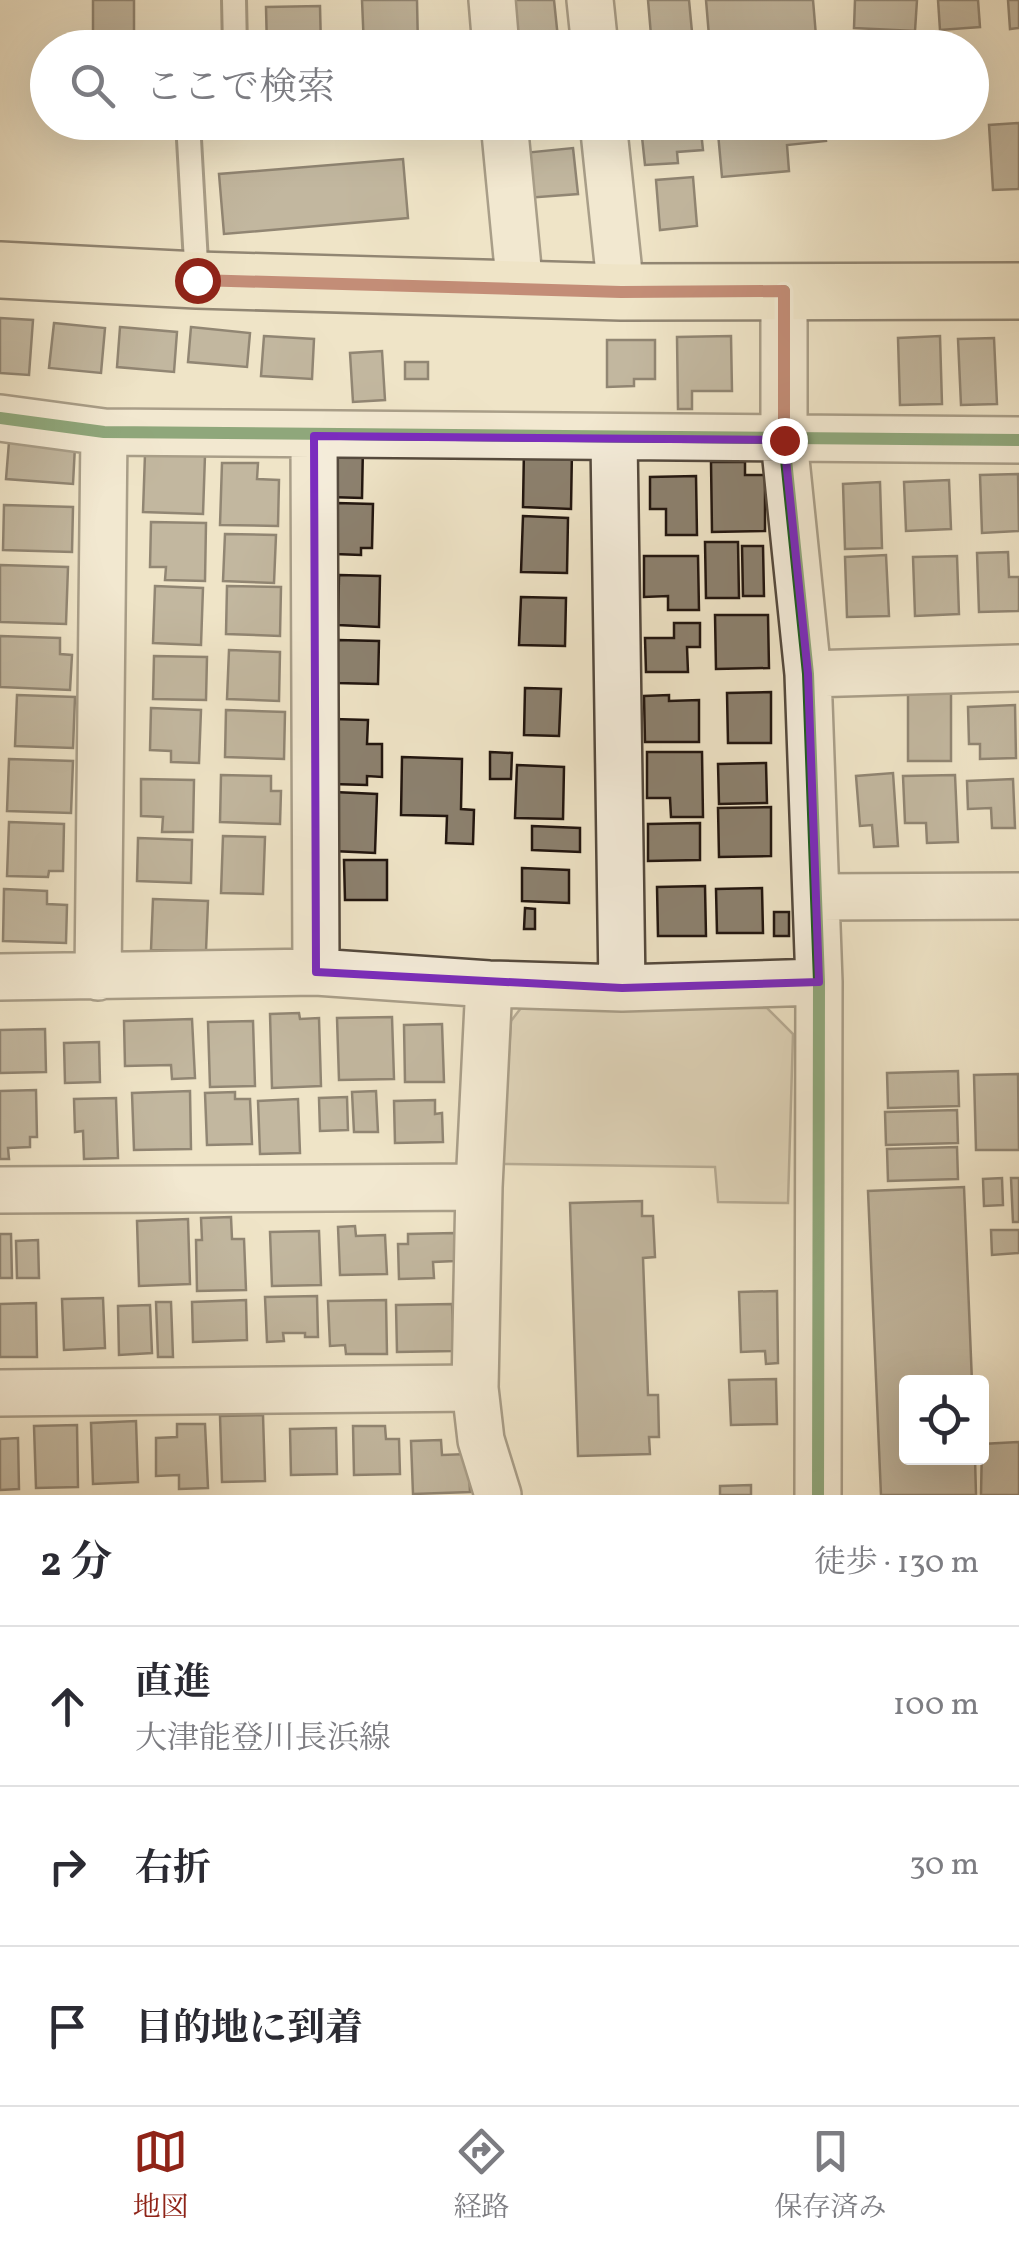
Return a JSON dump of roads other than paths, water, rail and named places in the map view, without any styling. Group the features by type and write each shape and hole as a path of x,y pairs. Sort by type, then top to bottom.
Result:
{"main road":[{"path":"0,270 197,280 621,292 1019,291"}],"street":[{"path":"492,0 494,30"},
{"path":"590,0 594,30"},
{"path":"506,140 520,289"},
{"path":"605,140 621,292"},
{"path":"784,291 784,440 808,674 820,982 818,1495"},
{"path":"0,418 104,432 1019,440"},
{"path":"98,976 104,432"},
{"path":"314,436 316,972"},
{"path":"614,438 622,988"},
{"path":"808,674 1019,668"},
{"path":"817,897 1019,896"},
{"path":"0,977 316,972 488,984 622,988 820,982"},
{"path":"488,984 475,1388 481,1440 498,1495"},
{"path":"0,1190 479,1187"},
{"path":"0,1393 475,1388"}],"lane":[{"path":"234,0 234,30"},
{"path":"189,140 197,280"}]}
